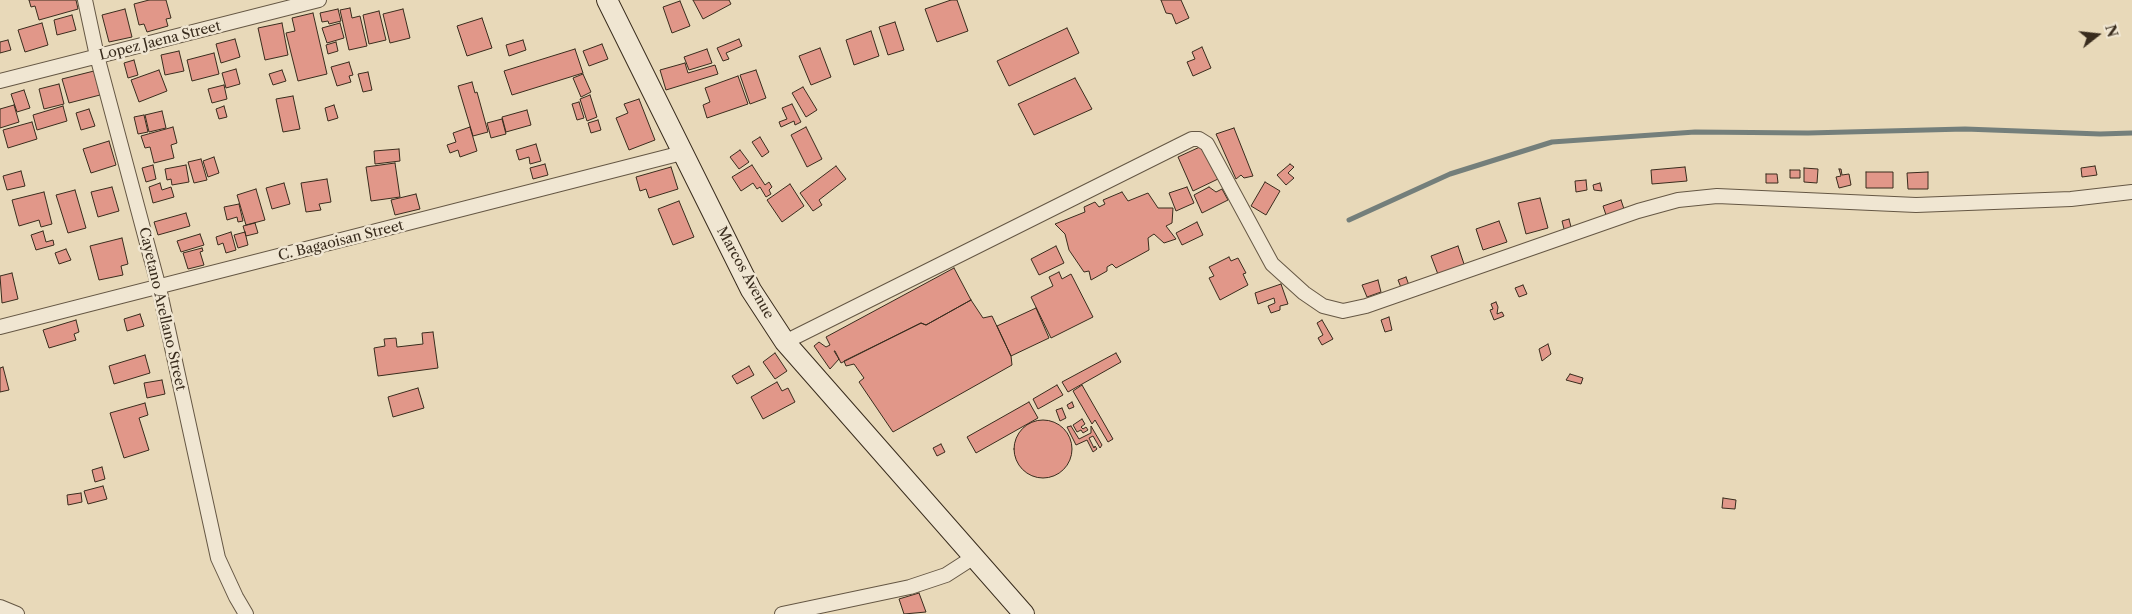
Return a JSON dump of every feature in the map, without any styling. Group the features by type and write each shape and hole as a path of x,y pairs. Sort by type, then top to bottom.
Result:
{"main road":[{"name":"Marcos Avenue","path":"607,0 751,290 785,342 1024,614"}],"street":[{"name":"Cayetano Arellano Street","path":"85,0 97,56 159,288 218,558 246,614"},
{"name":"Lopez Jaena Street","path":"0,81 319,0"},
{"path":"785,342 1192,140 1199,140 1207,144 1272,264 1304,293 1323,306 1343,311 1366,306 1638,211 1678,200 1717,196 1916,205 2070,199 2132,192"},
{"name":"C. Bagaoisan Street","path":"0,327 159,288 682,153"},
{"path":"782,614 910,587 946,575 974,557"},
{"path":"0,606 17,614"}],"building":[{"path":"29,0 76,0 78,9 39,20 35,6 31,7"},
{"path":"149,0 166,0 171,18 166,19 168,26 147,32 144,24 139,25 134,4"},
{"path":"693,0 729,0 731,4 703,19"},
{"path":"951,0 957,0 968,31 937,42 925,9"},
{"path":"1161,0 1181,0 1189,18 1176,24 1172,14 1166,13"},
{"path":"680,1 690,26 672,33 663,7"},
{"path":"350,8 352,18 360,16 367,46 349,50 340,10"},
{"path":"125,9 132,37 109,42 102,15"},
{"path":"338,9 341,21 329,24 328,21 322,22 320,13"},
{"path":"403,9 410,38 390,43 383,14"},
{"path":"379,11 386,40 369,44 363,15"},
{"path":"313,13 327,74 298,81 286,33 295,31 292,18"},
{"path":"72,15 76,30 57,35 54,20"},
{"path":"482,18 492,48 467,56 457,26"},
{"path":"895,22 904,50 888,55 879,27"},
{"path":"42,23 48,45 25,52 18,30"},
{"path":"282,23 288,55 265,60 258,28"},
{"path":"340,23 344,38 327,43 322,28"},
{"path":"1067,28 1079,53 1009,86 997,61"},
{"path":"871,31 879,56 854,65 846,40"},
{"path":"235,39 240,57 221,63 216,44"},
{"path":"739,39 742,46 726,53 729,59 723,61 717,48"},
{"path":"8,40 11,50 0,53 0,42"},
{"path":"523,40 526,50 509,56 506,45"},
{"path":"336,42 338,51 328,54 326,45"},
{"path":"602,44 608,59 589,66 583,51"},
{"path":"1202,47 1211,68 1193,76 1187,62 1195,59 1192,52"},
{"path":"820,48 831,77 811,85 799,56"},
{"path":"575,49 583,73 512,95 504,71"},
{"path":"707,49 712,63 689,70 684,57"},
{"path":"179,51 184,71 165,75 161,55"},
{"path":"214,53 219,74 192,81 187,60"},
{"path":"134,60 138,75 128,78 124,63"},
{"path":"349,62 353,75 349,76 351,82 337,86 331,67"},
{"path":"685,63 688,73 715,65 718,74 666,90 660,70"},
{"path":"236,69 240,84 226,88 222,73"},
{"path":"159,70 167,91 139,102 131,80"},
{"path":"282,70 286,81 273,85 269,74"},
{"path":"756,70 766,98 750,104 740,75"},
{"path":"94,71 100,95 69,103 62,79"},
{"path":"368,72 372,90 363,92 358,74"},
{"path":"583,74 591,92 581,97 573,78"},
{"path":"738,76 748,104 707,118 703,105 710,102 705,88"},
{"path":"1075,78 1092,109 1034,135 1018,104"},
{"path":"472,82 475,93 477,92 488,132 473,136 458,86"},
{"path":"59,84 64,104 44,109 39,89"},
{"path":"224,85 227,99 212,103 208,89"},
{"path":"803,87 817,110 806,117 792,93"},
{"path":"24,90 30,108 17,112 11,94"},
{"path":"590,95 597,117 587,121 580,99"},
{"path":"293,96 300,129 283,132 276,99"},
{"path":"639,99 655,140 629,150 616,118 628,113 624,104"},
{"path":"579,102 584,118 577,120 572,104"},
{"path":"792,104 801,122 795,125 794,121 781,127 779,122 787,119 782,108"},
{"path":"14,105 19,122 0,128 0,109"},
{"path":"334,105 338,118 328,121 325,108"},
{"path":"63,106 67,121 37,130 33,115"},
{"path":"224,106 227,117 219,119 216,109"},
{"path":"89,109 95,126 81,130 76,113"},
{"path":"527,110 531,125 506,132 502,117"},
{"path":"162,111 166,128 149,132 145,115"},
{"path":"144,115 148,132 138,134 134,117"},
{"path":"502,119 506,134 491,138 487,123"},
{"path":"598,120 601,130 591,133 588,123"},
{"path":"32,122 37,139 8,148 3,130"},
{"path":"173,127 177,143 171,145 174,158 154,163 150,147 145,148 141,136"},
{"path":"470,127 477,151 460,157 458,150 450,153 447,145 456,142 453,133"},
{"path":"806,127 822,159 807,167 791,135"},
{"path":"1234,128 1253,176 1244,178 1241,175 1236,179 1216,134"},
{"path":"760,137 769,152 762,157 752,142"},
{"path":"109,141 116,165 91,173 83,149"},
{"path":"536,144 541,161 530,164 529,157 519,160 516,150"},
{"path":"1202,146 1218,179 1193,191 1178,157"},
{"path":"399,149 400,161 375,164 374,151"},
{"path":"740,150 749,162 739,169 730,157"},
{"path":"214,157 219,173 208,177 203,161"},
{"path":"201,159 207,180 194,183 188,162"},
{"path":"395,163 400,197 371,201 366,167"},
{"path":"545,164 548,175 533,179 530,168"},
{"path":"1290,164 1294,167 1288,173 1294,178 1286,185 1277,175"},
{"path":"153,165 156,179 146,182 142,168"},
{"path":"186,165 189,182 172,185 171,179 167,180 165,169"},
{"path":"752,165 765,185 769,182 772,187 769,190 771,194 766,197 760,187 757,189 753,183 741,191 732,177"},
{"path":"836,166 846,179 819,200 822,205 813,211 800,193"},
{"path":"2095,166 2097,175 2082,177 2081,168"},
{"path":"671,167 678,189 649,198 646,189 640,191 636,177"},
{"path":"1685,167 1687,181 1652,184 1651,170"},
{"path":"1804,168 1818,169 1817,183 1804,182"},
{"path":"1839,169 1841,169 1842,175 1849,174 1851,185 1839,188 1836,177 1841,176"},
{"path":"1790,170 1800,170 1800,178 1790,178"},
{"path":"21,171 25,186 7,190 3,176"},
{"path":"1866,172 1893,172 1893,188 1866,188"},
{"path":"1928,172 1928,189 1908,189 1907,173"},
{"path":"1766,174 1777,174 1778,183 1766,183"},
{"path":"327,179 331,202 319,204 321,210 306,212 301,183"},
{"path":"1586,180 1587,190 1576,192 1575,181"},
{"path":"1265,182 1280,191 1266,215 1251,206"},
{"path":"160,183 162,190 171,187 174,197 153,203 149,187"},
{"path":"284,183 290,204 272,209 266,188"},
{"path":"1600,183 1602,191 1594,190 1593,185"},
{"path":"790,184 804,206 782,222 767,200"},
{"path":"112,187 119,211 98,217 91,192"},
{"path":"1187,187 1194,203 1176,211 1169,193"},
{"path":"1209,187 1216,192 1222,189 1228,200 1202,213 1194,195"},
{"path":"256,189 265,220 246,225 237,195"},
{"path":"75,190 86,228 68,233 56,195"},
{"path":"44,192 52,224 41,227 39,220 19,226 12,200"},
{"path":"1122,192 1128,201 1148,193 1158,208 1173,208 1172,223 1166,226 1176,239 1164,243 1154,234 1148,238 1149,250 1116,268 1112,264 1107,267 1107,271 1091,280 1089,271 1084,272 1069,250 1065,234 1055,224 1085,212 1084,207 1095,202 1099,207 1105,204 1103,200"},
{"path":"416,194 420,209 395,215 391,200"},
{"path":"1540,198 1548,228 1526,234 1518,203"},
{"path":"1621,200 1625,212 1607,218 1603,206"},
{"path":"679,201 694,237 673,245 658,209"},
{"path":"239,204 243,221 238,222 237,217 227,220 224,207"},
{"path":"186,213 190,226 158,235 154,222"},
{"path":"1569,219 1572,231 1565,233 1562,221"},
{"path":"1499,221 1507,242 1483,250 1476,229"},
{"path":"1197,222 1203,235 1182,245 1176,233"},
{"path":"255,223 258,233 246,236 243,226"},
{"path":"43,231 46,242 53,240 54,245 36,250 31,235"},
{"path":"231,232 236,250 226,253 223,243 218,245 216,237"},
{"path":"245,232 248,245 238,248 234,235"},
{"path":"200,234 204,245 181,252 177,241"},
{"path":"122,238 128,264 121,266 123,275 99,280 90,246"},
{"path":"1056,246 1064,263 1039,275 1031,259"},
{"path":"1458,246 1465,267 1439,277 1431,256"},
{"path":"202,248 203,251 200,252 204,265 188,269 183,253"},
{"path":"66,249 71,260 59,264 55,253"},
{"path":"1229,257 1231,261 1238,258 1246,273 1243,274 1248,285 1220,300 1209,278 1214,276 1209,267"},
{"path":"954,268 971,300 926,325 921,323 841,363 839,359 830,369 814,346 819,342 826,347 830,345 826,337"},
{"path":"1059,272 1062,279 1071,274 1093,317 1051,338 1031,297 1053,286 1049,277"},
{"path":"12,273 18,299 2,303 0,276"},
{"path":"1406,277 1410,288 1402,290 1398,280"},
{"path":"1378,280 1381,292 1367,297 1362,285"},
{"path":"1281,284 1288,304 1280,306 1280,310 1271,313 1268,306 1275,303 1274,298 1258,304 1255,293"},
{"path":"1523,285 1527,294 1519,297 1515,288"},
{"path":"971,300 983,318 992,316 1011,356 1012,365 893,432 859,382 864,378 854,364 846,366 844,361 921,323 926,325"},
{"path":"1496,302 1498,307 1497,314 1502,312 1504,316 1494,320 1490,310 1493,309 1491,304"},
{"path":"1036,308 1049,338 1011,356 997,326"},
{"path":"140,314 144,326 127,331 124,319"},
{"path":"1389,317 1392,330 1385,332 1381,320"},
{"path":"76,320 79,332 74,334 76,340 49,348 43,330"},
{"path":"1322,320 1333,339 1322,345 1318,338 1323,335 1317,323"},
{"path":"433,332 438,368 378,376 374,348 385,346 384,339 396,338 397,347 423,344 422,333"},
{"path":"1548,344 1551,354 1542,361 1539,349"},
{"path":"775,353 787,371 775,379 763,362"},
{"path":"1116,353 1121,362 1068,392 1062,382"},
{"path":"145,355 150,373 114,384 109,366"},
{"path":"749,366 754,375 737,384 732,376"},
{"path":"3,367 9,390 0,392 0,368"},
{"path":"1570,374 1583,378 1581,384 1566,380"},
{"path":"162,380 165,394 147,398 144,383"},
{"path":"777,382 782,391 788,388 795,402 763,419 751,397"},
{"path":"1057,385 1063,395 1038,409 1033,399"},
{"path":"1082,385 1113,439 1108,442 1095,420 1092,424 1073,391"},
{"path":"418,388 424,408 393,417 388,397"},
{"path":"1029,402 1038,418 976,453 967,437"},
{"path":"1072,402 1074,407 1069,409 1067,405"},
{"path":"145,403 148,415 139,418 149,450 124,458 110,413"},
{"path":"1062,408 1066,418 1060,421 1056,410"},
{"path":"1082,419 1085,424 1081,427 1083,429 1086,427 1088,430 1083,433 1081,430 1077,432 1073,425"},
{"path":"1043,420 1059,425 1067,433 1072,449 1067,465 1059,473 1043,478 1027,473 1019,465 1014,449 1019,433 1027,425"},
{"path":"1071,426 1079,439 1091,433 1091,426 1102,445 1100,448 1093,436 1089,438 1094,448 1095,446 1097,449 1093,452 1087,440 1076,445 1067,427"},
{"path":"941,444 945,452 937,456 933,448"},
{"path":"102,467 105,479 95,482 92,470"},
{"path":"103,486 107,499 88,504 84,491"},
{"path":"81,493 82,502 68,505 67,495"},
{"path":"1723,498 1736,500 1735,509 1722,508"},
{"path":"919,593 926,612 904,614 899,599"}],"waterway":[{"path":"1349,220 1450,174 1552,142 1695,132 1808,133 1965,129 2100,134 2132,133"}]}
